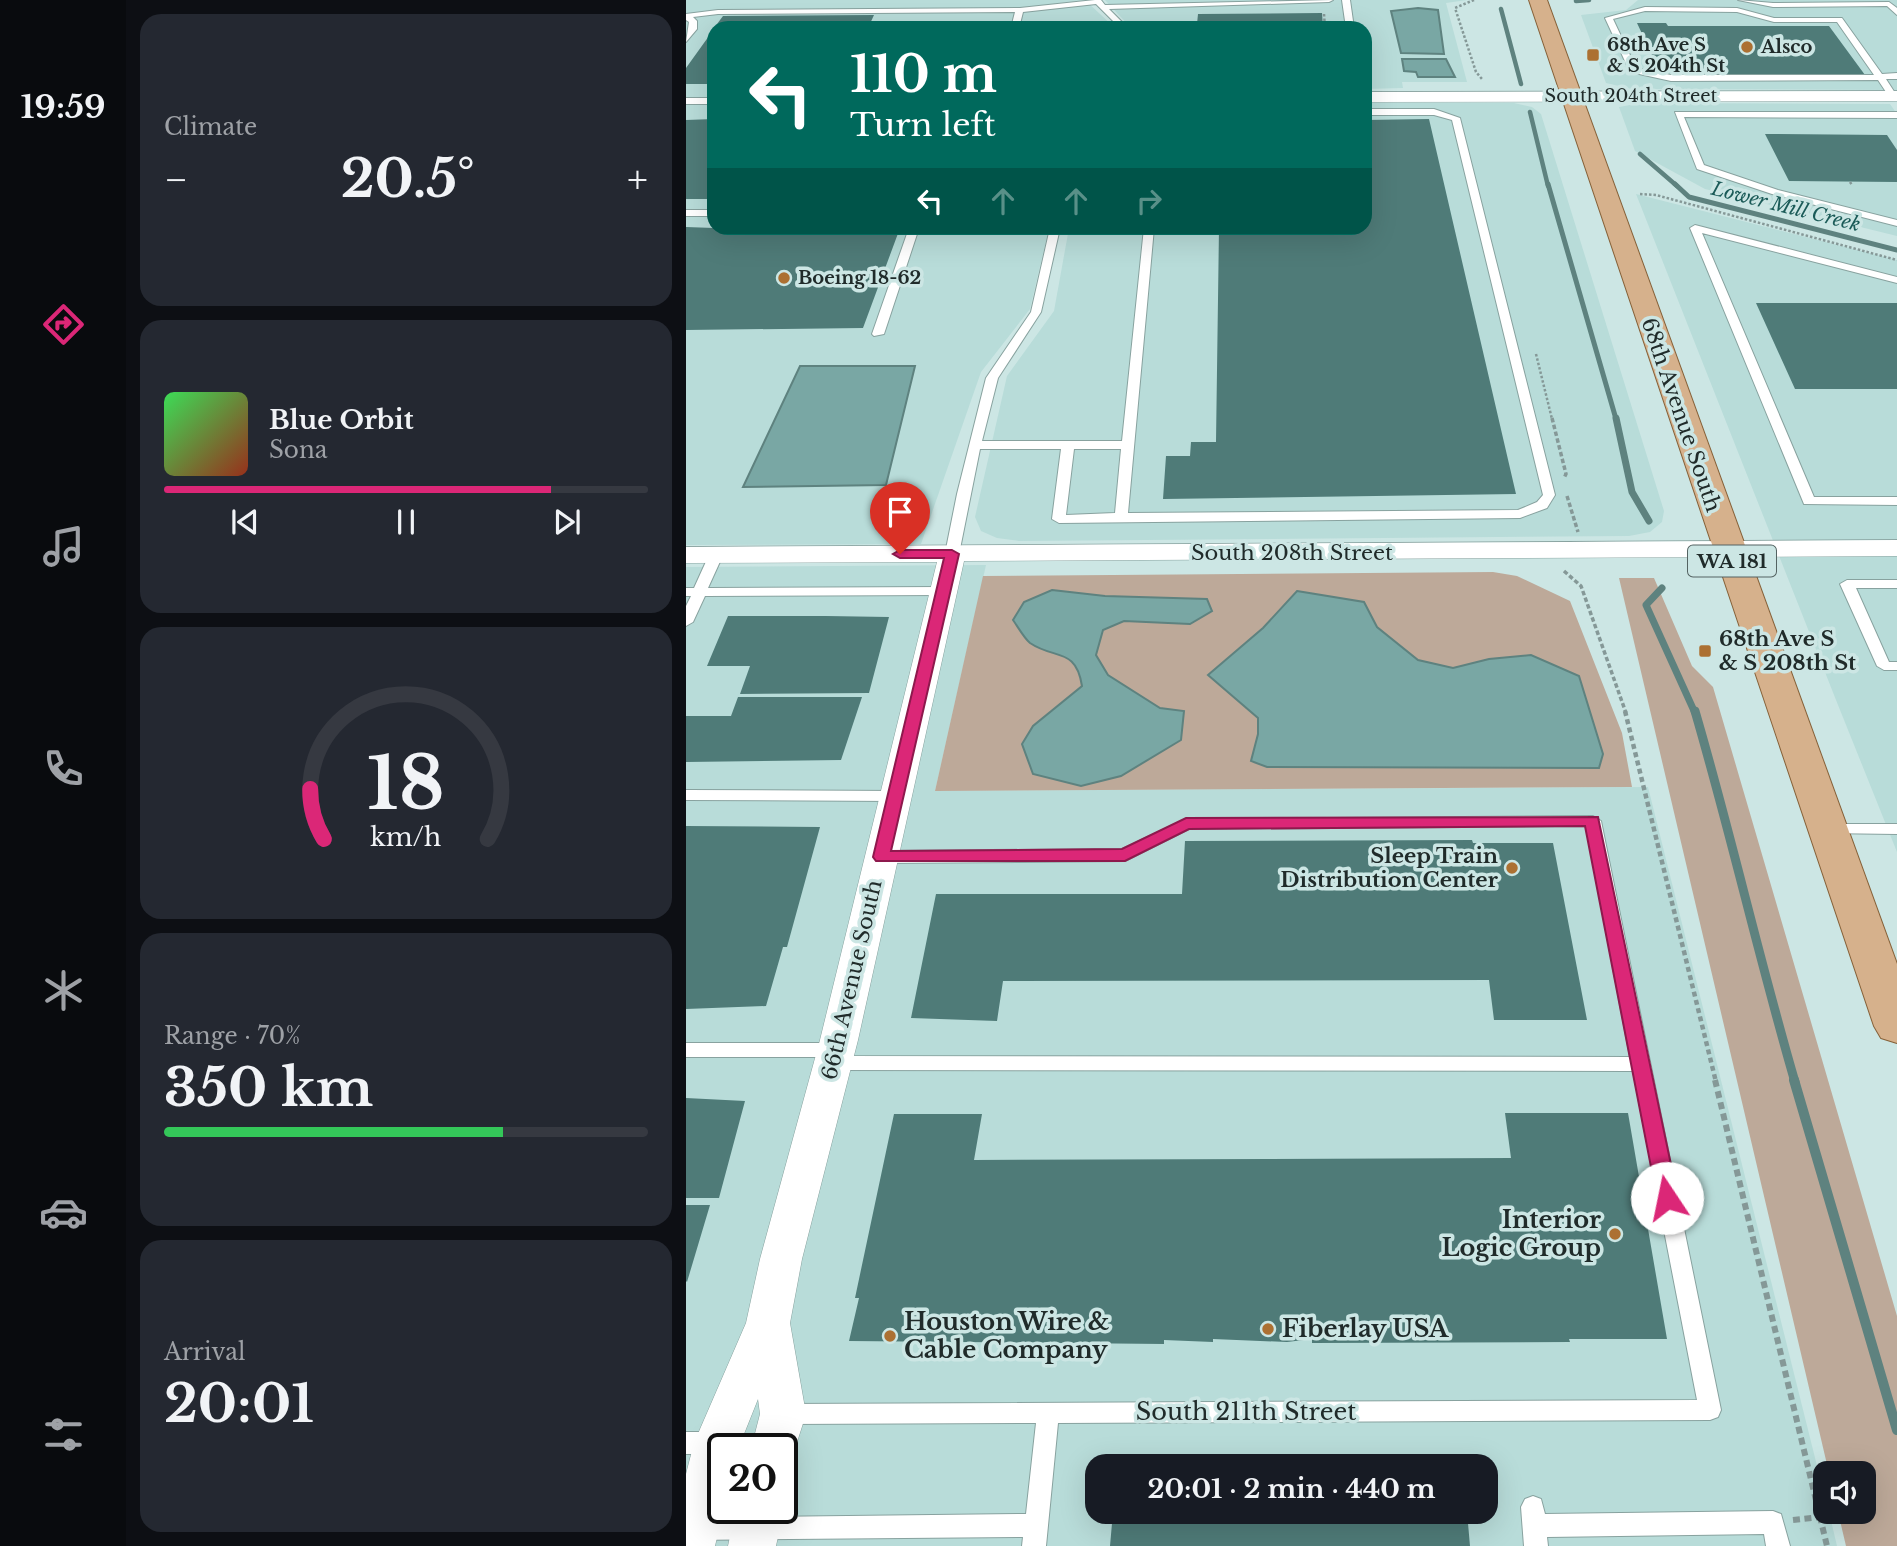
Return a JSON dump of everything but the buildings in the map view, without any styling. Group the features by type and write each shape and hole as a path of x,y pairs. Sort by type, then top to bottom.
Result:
{"main road":[{"name":"68th Avenue South","path":"1538,0 1897,1026"}],"street":[{"name":"South 204th Street","path":"1372,97 1896,97"},
{"name":"South 208th Street","path":"686,555 1897,548"},
{"name":"66th Avenue South","path":"691,1535 702,1443 768,1323 834,1057 952,554"},
{"name":"66th Avenue South","path":"768,1323 779,1432"}],"lane":[{"path":"686,16 718,12 1020,10 1099,3 1329,0"},
{"path":"1346,0 1349,21"},
{"path":"1742,0 1773,5 1889,4 1897,13"},
{"path":"686,16 697,2"},
{"path":"1099,3 1117,21"},
{"path":"1896,97 1880,77 1839,20 1774,20 1737,10 1645,9 1609,18 1637,74 1671,78 1880,77 1897,76"},
{"path":"1017,21 1020,10"},
{"path":"686,16 693,21 693,29 686,40"},
{"path":"686,101 707,101"},
{"path":"1069,445 1059,519 1520,514 1542,505 1549,495 1456,118 1434,112 1372,112"},
{"path":"1897,115 1678,114 1700,167 1775,192 1897,223"},
{"path":"686,213 707,213"},
{"path":"1897,280 1695,228 1809,501 1897,501"},
{"path":"878,334 912,235"},
{"path":"952,554 992,378 1036,312 1053,235"},
{"path":"1121,517 1148,235"},
{"path":"975,445 1128,445"},
{"path":"686,622 693,592 716,555"},
{"path":"1897,584 1847,584 1884,666 1897,666"},
{"path":"693,592 944,591"},
{"path":"686,795 896,796"},
{"path":"686,1050 834,1057 1641,1065 1592,821 1186,824 1125,855 881,857"},
{"path":"1826,829 1897,829"},
{"name":"South 211th Street","path":"779,1432 1048,1413 1710,1410 1641,1065"},
{"path":"691,1535 756,1528 1035,1535 1048,1413"},
{"path":"1534,1527 1773,1522 1778,1546"}],"path":[{"path":"1474,0 1455,8 1476,72 1485,81"},
{"path":"1640,194 1656,195 1897,260"},
{"path":"1534,347 1566,474 1563,480"},
{"path":"1566,492 1580,539"},
{"path":"1557,565 1581,586 1630,724 1827,1546"}],"shaded area":[{"path":"686,0 1085,0 1108,21 707,21 707,235 1047,235 1030,309 981,372 921,544 686,545"},
{"path":"1105,0 1467,0 1446,3 1467,82 1402,82 1403,88 1372,89 1372,21 1124,21"},
{"path":"1638,0 1897,0 1897,90 1632,89 1606,83 1581,15 1626,10"},
{"path":"1418,8 1438,10 1444,54 1401,53 1391,11"},
{"path":"1402,59 1446,59 1455,77 1418,77 1416,72 1404,71"},
{"path":"1372,103 1514,103 1532,107 1541,114 1664,511 1662,522 1650,532 1629,536 1019,541 997,538 981,531 975,517 1007,376 1054,311 1068,235 1372,235"},
{"path":"1641,103 1890,104 1897,114 1897,236 1705,189 1635,151 1619,107"},
{"path":"1636,194 1897,260 1897,852 1836,700"},
{"path":"800,366 915,366 886,485 743,487"},
{"path":"986,565 935,791 1648,787 1816,1461 1813,1461 1813,1524 1832,1524 1837,1546 686,1546 686,567"},
{"path":"1493,572 1517,576 1570,601 1622,733 1632,787 935,791 983,576"},
{"path":"1619,578 1654,578 1692,666 1713,687 1897,1316 1897,1546 1846,1546 1841,1524 1876,1524 1876,1461 1826,1461"},
{"path":"1052,590 1105,596 1207,599 1212,611 1190,624 1124,621 1103,630 1096,655 1108,675 1160,708 1184,711 1181,740 1121,776 1081,786 1033,774 1022,744 1033,726 1082,686 1075,665 1070,660 1030,643 1013,620 1024,602"},
{"path":"1297,591 1364,602 1377,627 1418,660 1453,668 1489,659 1531,655 1579,676 1603,754 1599,768 1267,767 1251,761 1258,734 1258,718 1208,675 1263,628"}],"waterway":[{"path":"1576,1 1589,0"},
{"path":"1501,9 1521,84"},
{"path":"1530,112 1548,186"},
{"name":"Lower Mill Creek","path":"1640,154 1677,186"},
{"path":"1548,184 1616,419"},
{"name":"Lower Mill Creek","path":"1675,184 1689,197 1897,250"},
{"path":"1616,418 1632,492 1649,521"},
{"path":"1662,588 1646,605 1695,713"},
{"path":"1695,711 1795,1082"},
{"path":"1794,1080 1897,1430"}],"place":[{"name":"Alsco","path":"1747,47"},
{"name":"68th Ave S & S 204th St","path":"1593,55"},
{"name":"Boeing 18-62","path":"784,278"},
{"name":"68th Ave S & S 208th St","path":"1705,651"},
{"name":"Sleep Train Distribution Center","path":"1512,868"},
{"name":"Interior Logic Group","path":"1615,1234"},
{"name":"Fiberlay USA","path":"1268,1329"},
{"name":"Houston Wire & Cable Company","path":"890,1336"}],"route":[{"path":"900,554 952,554 881,857 1125,855 1186,824 1592,821 1667,1198"}]}
